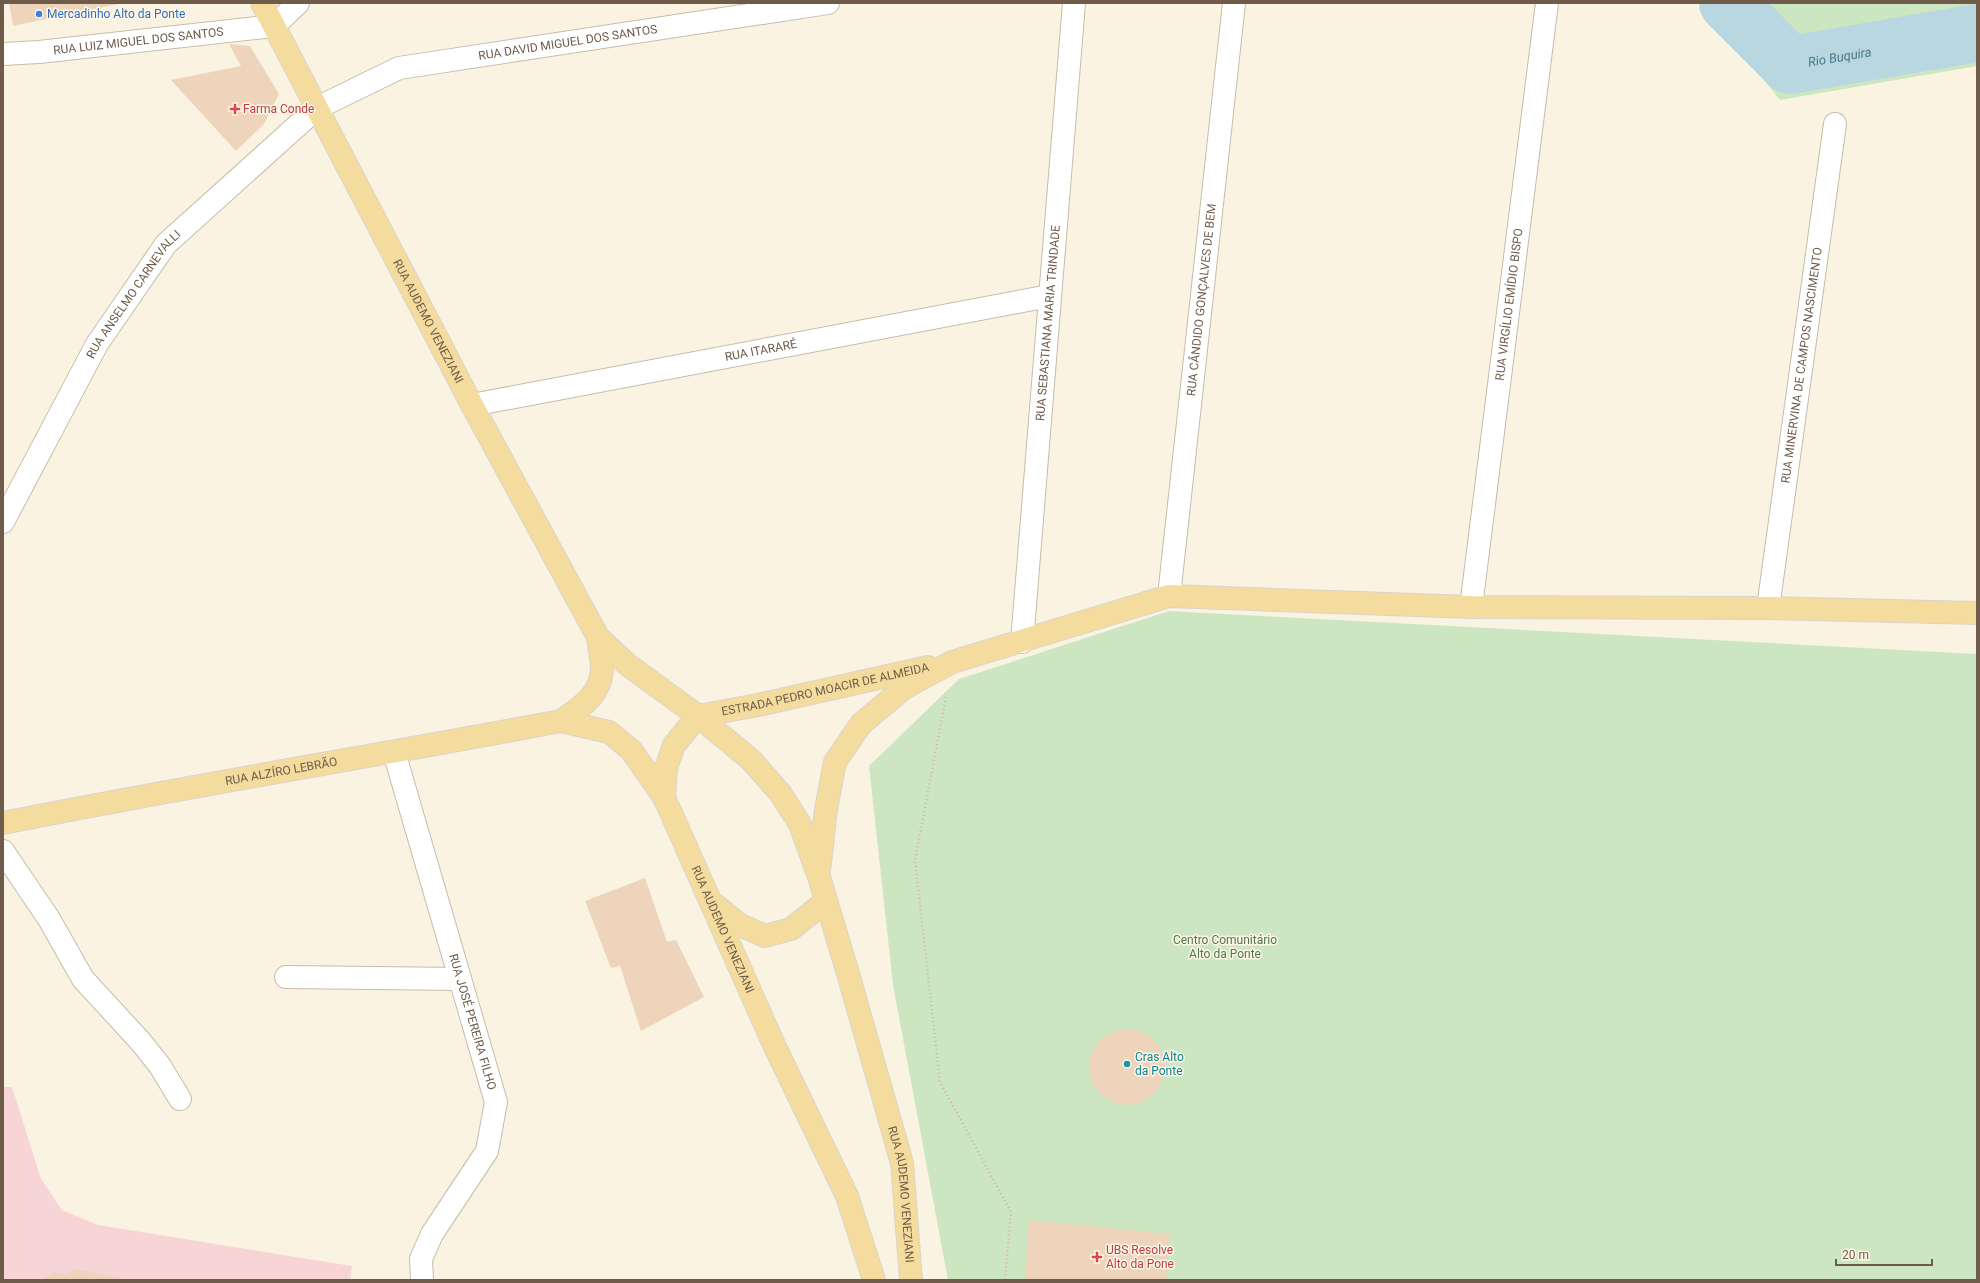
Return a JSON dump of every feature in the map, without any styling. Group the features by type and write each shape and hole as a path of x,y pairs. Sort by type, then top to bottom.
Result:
{"main road":[{"name":"RUA AUDEMO VENEZIANI","path":"262,3 472,405 598,637 628,665 698,716 751,760 780,793 800,824 819,877 825,902 851,985 902,1163 911,1280"},
{"path":"819,877 826,809 835,762 861,724 904,688 952,662 1022,642 1168,596 1471,607 1768,608 1977,613"},
{"name":"RUA AUDEMO VENEZIANI","path":"561,721 583,706 597,689 602,669 598,637"},
{"name":"ESTRADA PEDRO MOACIR DE ALMEIDA","path":"698,716 758,705 952,662"},
{"path":"664,797 666,768 674,745 698,716"},
{"name":"RUA AUDEMO VENEZIANI","path":"561,721 609,732 631,750 664,797 775,1047 847,1196 874,1280"},
{"name":"RUA ALZÍRO LEBRÃO","path":"3,823 138,796 394,752 561,721"},
{"path":"710,900 740,925 765,936 791,928 825,902"}],"street":[{"path":"274,26 298,3"},
{"name":"RUA DAVID MIGUEL DOS SANTOS","path":"317,108 399,68 828,3"},
{"name":"RUA SEBASTIANA MARIA TRINDADE","path":"1022,642 1074,3"},
{"name":"RUA CÂNDIDO GONÇALVES DE BEM","path":"1168,596 1234,3"},
{"name":"RUA VIRGÍLIO EMÍDIO BISPO","path":"1471,607 1547,3"},
{"name":"RUA LUIZ MIGUEL DOS SANTOS","path":"3,54 39,52 274,26"},
{"name":"RUA ANSELMO CARNEVALLI","path":"3,522 97,344 166,244 317,108"},
{"name":"RUA MINERVINA DE CAMPOS NASCIMENTO","path":"1768,608 1835,124"},
{"name":"RUA ITARARÉ","path":"472,405 1049,296"},
{"name":"RUA JOSÉ PEREIRA FILHO","path":"394,752 496,1102 487,1151 432,1234 421,1259 422,1280"},
{"path":"3,851 49,918 83,979 141,1042 160,1066 180,1099"},
{"path":"286,977 460,979"}],"path":[{"path":"952,662 915,860 940,1082 1011,1212 1005,1280"}],"shaded area":[{"path":"3,1087 12,1087 41,1179 62,1210 98,1225 352,1266 350,1280 3,1280"}],"green space":[{"path":"1702,3 1977,3 1977,66 1780,100"},
{"name":"Centro Comunitário Alto da Ponte","path":"1169,611 1977,654 1977,1280 948,1280 893,985 869,766 959,679"}],"building":[{"name":"Mercadinho Alto da Ponte","path":"9,3 118,3 118,4 13,26"},
{"name":"Farma Conde","path":"229,44 250,46 279,94 264,124 236,151 171,80 241,66"},
{"path":"645,878 667,942 676,940 704,997 641,1031 620,966 611,968 585,901"},
{"name":"Cras Alto da Ponte","path":"1120,1029 1134,1029 1148,1035 1159,1046 1165,1060 1165,1074 1162,1082 1154,1094 1148,1099 1134,1105 1120,1105 1106,1099 1095,1088 1089,1074 1089,1060 1095,1046 1106,1035"},
{"name":"UBS Resolve Alto da Pone","path":"1029,1220 1169,1234 1167,1280 1025,1280"},
{"path":"75,1269 122,1280 40,1280 55,1272 65,1274"}],"waterway":[{"name":"Rio Buquira","path":"1728,3 1790,65 1977,33"}],"place":[{"name":"Mercadinho Alto da Ponte","path":"39,14"},
{"name":"Farma Conde","path":"235,109"},
{"name":"Cras Alto da Ponte","path":"1127,1064"},
{"name":"UBS Resolve Alto da Pone","path":"1097,1257"}]}
